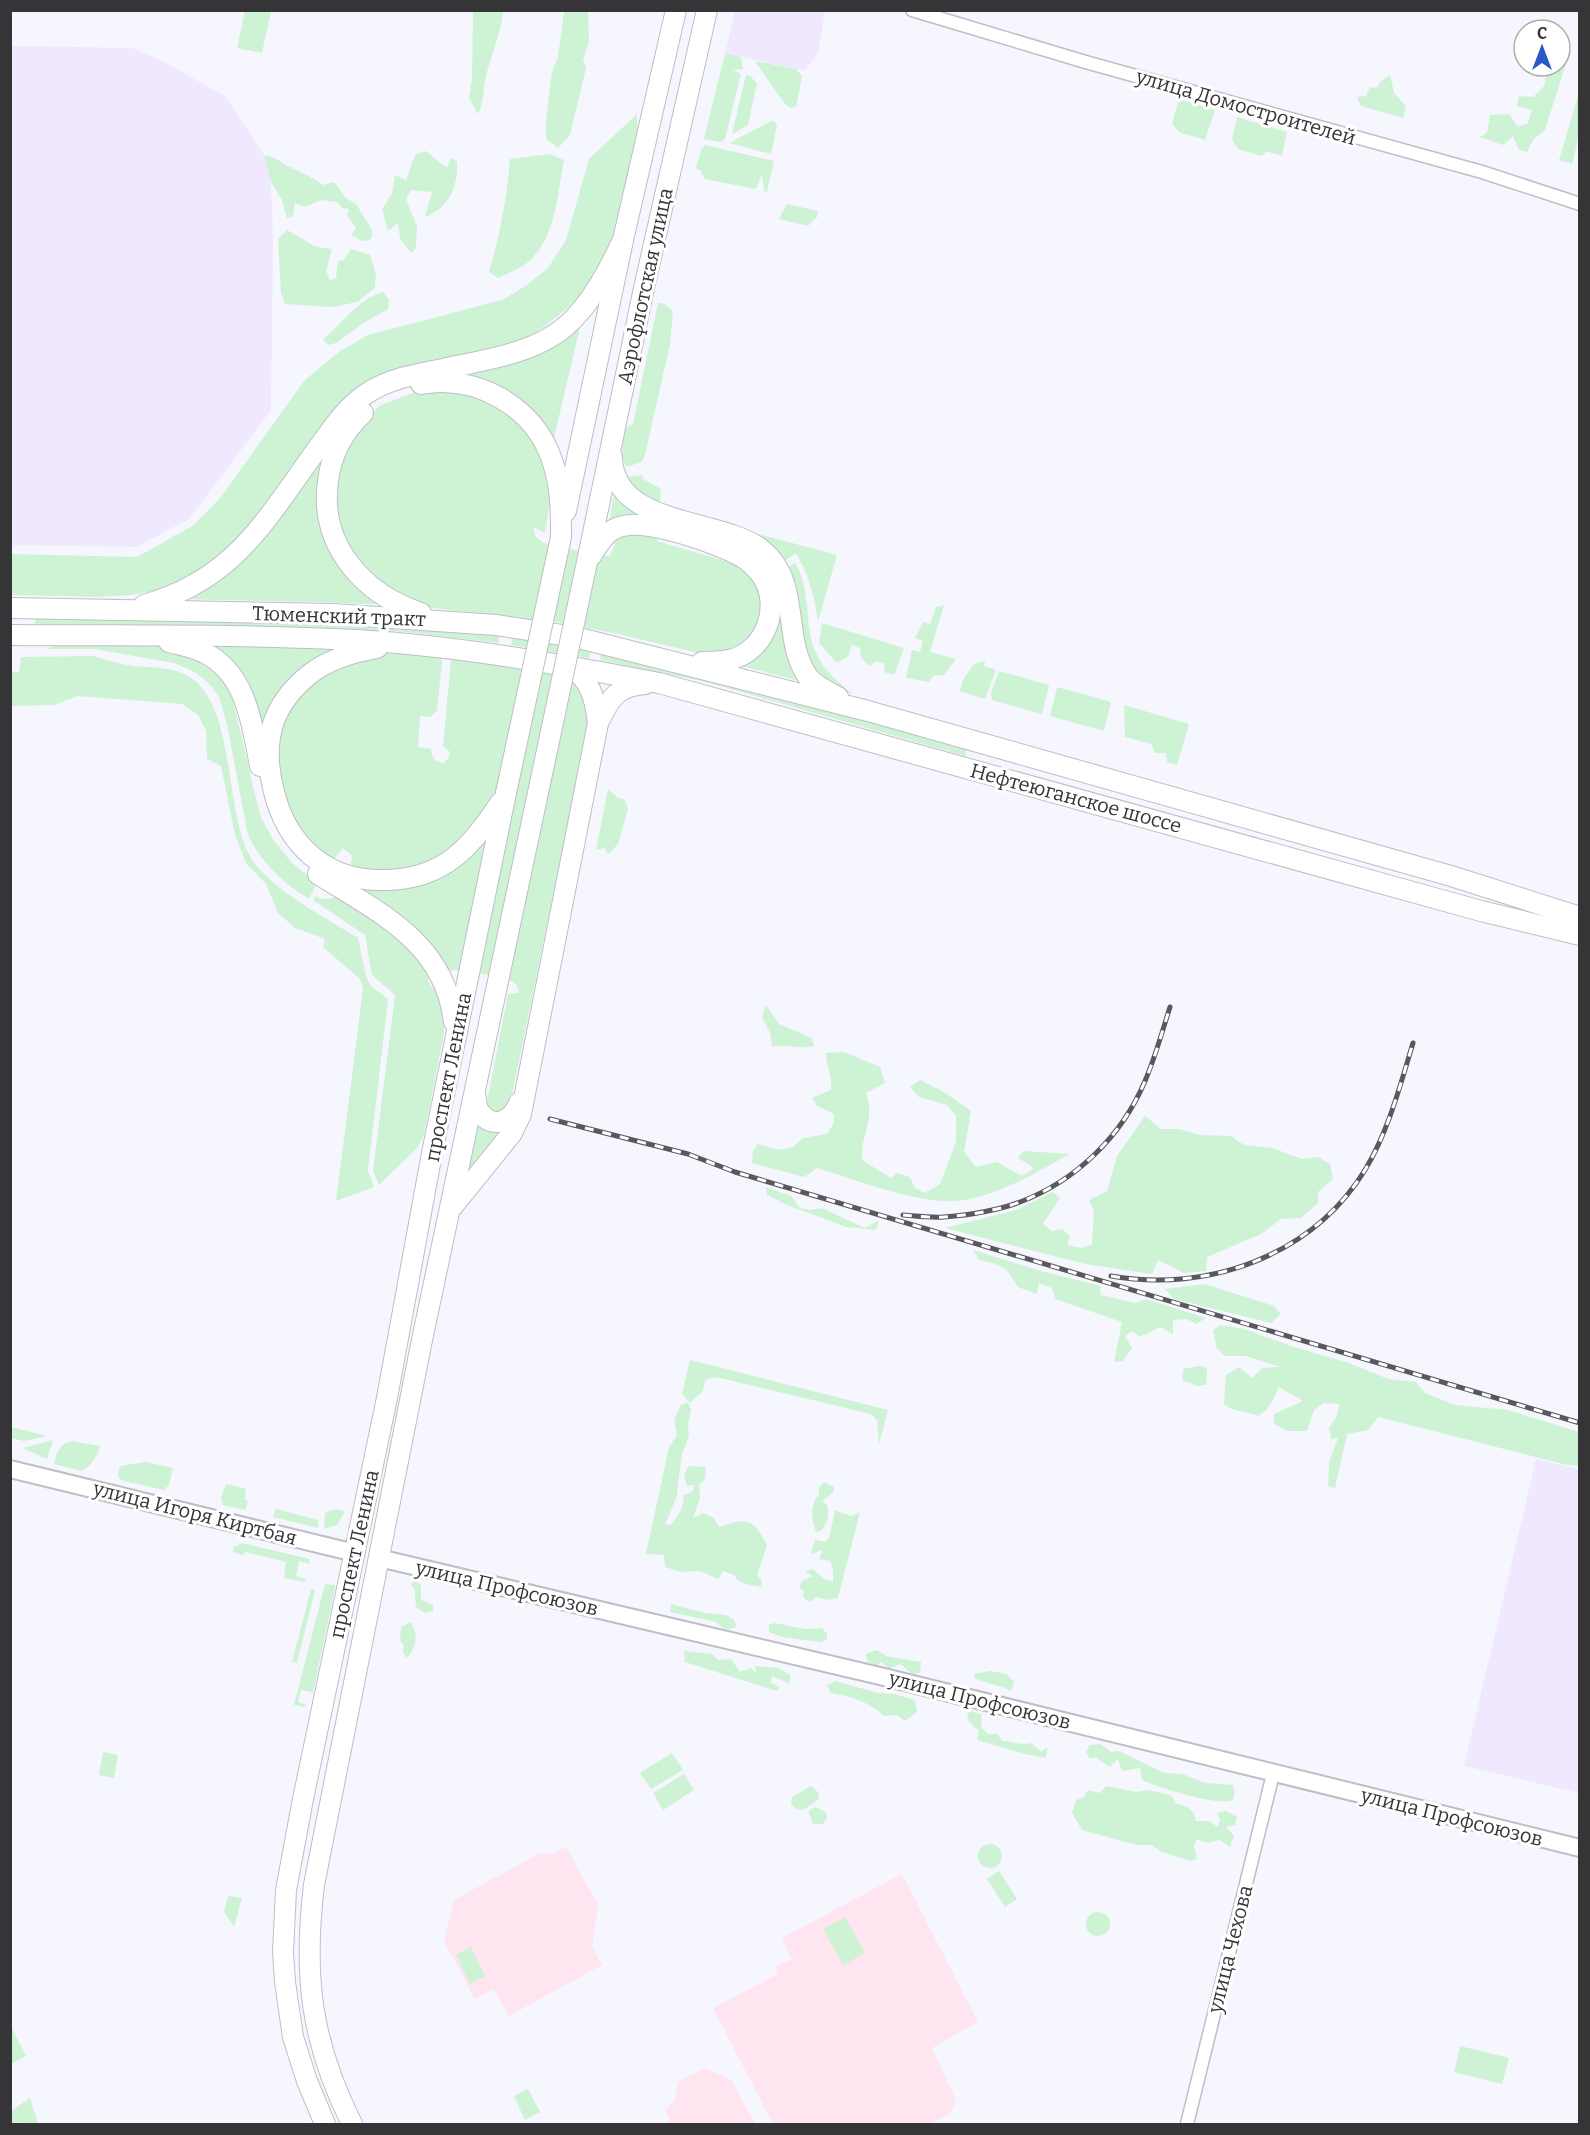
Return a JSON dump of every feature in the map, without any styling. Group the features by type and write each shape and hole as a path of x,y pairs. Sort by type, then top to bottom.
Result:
{"main road":[{"name":"Аэрофлотская улица","path":"561,537 623,240 676,10"},
{"name":"Аэрофлотская улица","path":"592,550 614,430 707,10"},
{"path":"110,610 140,606 173,596 211,576 228,563 259,528 337,422 353,404 367,393 401,378 511,352 546,339 564,327 582,310 604,278 623,240"},
{"path":"444,620 398,604 376,591 352,568 334,539 328,517 327,492 331,464 350,427 373,404 399,390 422,384 448,382 484,390 514,407 537,431 552,460 560,497 561,537"},
{"path":"614,430 613,472 622,488 639,505 745,541 760,549 774,562 783,578 789,597 797,650 809,678 825,691 868,711"},
{"path":"592,550 613,529 624,525 641,525 663,529 718,547 742,557 761,575 771,601 769,621 758,642 749,651 731,660 706,662 663,658"},
{"name":"проспект Ленина","path":"325,2124 307,2081 293,2037 285,1982 284,1921 290,1861 387,1398 452,1055 561,537"},
{"name":"проспект Ленина","path":"352,2124 339,2098 322,2050 311,1993 309,1929 314,1885 449,1210 592,550"},
{"name":"Тюменский тракт","path":"10,608 333,614 444,620 575,637 663,658"},
{"name":"Тюменский тракт","path":"10,635 257,636 359,640 432,647 571,666"},
{"path":"143,636 205,652 232,677 242,692 246,705 266,803 275,830 290,852 304,866 361,880 419,877 442,867 459,855 479,834 507,793"},
{"path":"432,647 384,647 362,651 332,661 315,670 297,686 279,711 271,730 267,752 276,800 286,825 297,841 325,873 410,935 438,969 446,983 452,1004 454,1024 452,1055"},
{"name":"Нефтеюганское шоссе","path":"663,658 868,711 1440,873 1580,917"},
{"path":"571,666 583,676 591,690 598,723"},
{"name":"Нефтеюганское шоссе","path":"571,666 659,683 1481,910 1580,935"},
{"path":"449,1210 512,1133 520,1114 598,723 607,704 616,693 631,685 659,683"},
{"path":"475,1090 479,1111 487,1119 497,1122 508,1120 516,1111 525,1086"},
{"name":"улица Игоря Киртбая","path":"10,1469 379,1558"},
{"name":"улица Профсоюзов","path":"379,1558 880,1676 1580,1848"}],"street":[{"name":"улица Домостроителей","path":"912,10 1089,63 1482,172 1580,204"},
{"name":"улица Чехова","path":"1187,2124 1273,1774"}],"shaded area":[{"path":"735,11 825,11 818,53 805,71 725,53"},
{"path":"11,46 132,48 162,61 225,96 264,155 271,182 273,237 271,410 189,519 136,547 11,545"},
{"path":"1536,1459 1579,1469 1579,1793 1464,1766"},
{"path":"566,1847 598,1905 592,1947 602,1965 509,2016 494,1989 475,1999 444,1941 454,1900 540,1853 553,1854"},
{"path":"902,1874 978,2022 932,2048 956,2100 950,2114 929,2124 773,2124 713,2008 778,1974 776,1967 792,1959 782,1938"},
{"path":"706,2068 732,2081 755,2124 663,2124 670,2121 665,2109 674,2102 679,2081"}],"green space":[{"path":"245,11 271,11 262,53 237,48"},
{"path":"473,11 503,11 478,114 469,98 472,79"},
{"path":"564,11 588,11 589,41 583,60 586,68 570,135 558,148 546,139 546,119 552,72 558,57"},
{"path":"725,53 741,57 743,69 733,70 741,74 725,139 721,142 704,139"},
{"path":"755,61 796,69 802,76 796,107 790,108 784,103"},
{"path":"746,75 757,83 748,125 732,134"},
{"path":"1390,75 1394,93 1406,106 1403,118 1361,106 1357,97 1366,96 1370,87 1377,88 1380,82"},
{"path":"1546,78 1561,78 1545,130 1533,140 1527,152 1519,150 1513,136 1503,145 1480,137 1487,133 1490,115 1509,114 1518,127 1528,123 1532,110 1517,106 1519,96 1533,97 1544,86"},
{"path":"1578,96 1579,136 1572,164 1559,160"},
{"path":"1179,99 1215,110 1205,140 1179,132 1172,124"},
{"path":"637,114 637,142 615,232 602,264 586,291 558,316 534,334 504,346 415,364 384,374 336,411 222,559 165,589 132,595 97,597 11,595 11,554 137,557 194,525 221,497 305,380 340,351 368,335 502,300 527,285 548,268 566,240 589,159"},
{"path":"1237,117 1287,132 1282,156 1267,151 1262,156 1238,149 1232,139"},
{"path":"773,120 777,125 771,154 729,143"},
{"path":"705,145 774,161 767,192 764,191 762,174 756,189 705,179 701,171 696,168 701,150"},
{"path":"426,151 447,168 451,158 457,162 456,180 446,202 425,217 432,192 411,190 406,199 417,227 416,248 411,253 400,238 398,223 388,231 382,209 392,194 395,175 406,180 415,155"},
{"path":"550,154 564,160 557,203 549,232 534,256 523,266 498,278 489,272 502,216 510,159"},
{"path":"264,155 276,159 323,185 334,182 346,198 356,204 372,230 372,238 364,241 351,235 356,228 347,215 349,209 342,208 337,202 321,200 305,207 295,203 293,216 287,218 282,200 271,182"},
{"path":"787,204 818,211 817,217 808,226 779,219"},
{"path":"287,230 316,247 332,249 326,271 330,280 336,278 338,261 344,260 351,249 370,255 376,274 375,288 357,302 332,307 285,304 281,293 278,239"},
{"path":"383,292 389,300 388,309 336,343 328,345 323,339 365,300"},
{"path":"658,303 663,303 673,311 670,344 645,455 642,462 626,467 622,452 623,438 626,428 633,424"},
{"path":"582,319 552,446 544,429 434,376"},
{"path":"465,390 506,409 534,438 548,477 550,501 545,533 534,527 535,535 539,540 601,556 610,556 619,534 617,523 610,519 614,492 624,477 643,475 643,479 661,489 657,541 739,565 757,582 764,605 757,630 740,648 714,655 698,653 557,622 423,606 404,599 362,569 340,534 332,492 342,451 367,416 381,405 418,391"},
{"path":"346,419 323,516 388,605 178,599 207,584"},
{"path":"747,531 837,555 818,621 810,586 796,553 783,562"},
{"path":"765,561 807,683 738,665 775,621"},
{"path":"795,563 804,585 810,633 817,655 828,671 852,694 833,687 812,670 805,651 786,568"},
{"path":"944,605 930,652 956,659 944,675 933,676 929,682 906,678 912,650 920,652 923,641 915,638 923,622 930,624 936,607"},
{"path":"36,619 403,626 499,635 499,643 406,632 334,628 35,624"},
{"path":"822,623 904,648 894,675 884,672 885,664 877,661 869,666 861,658 860,648 852,645 848,656 837,663 819,643"},
{"path":"513,636 591,649 589,658 511,645"},
{"path":"57,645 161,645 207,664 222,678 232,695 261,817 272,838 292,863 317,883 309,899 274,872 259,854 248,835 227,724 219,697 212,687 189,669 174,663 94,649 46,649"},
{"path":"200,646 346,649 319,661 264,749 252,714"},
{"path":"398,651 441,656 437,711 430,717 420,716 418,747 431,749 434,759 440,762 443,763 448,759 450,752 443,746 451,660 458,658 559,673 581,685 589,719 509,1110 496,1116 486,1107 508,994 519,993 517,986 509,980 466,971 444,971 435,974 428,979 431,987 441,988 444,1033 424,1135 417,1148 379,1185 373,1170 395,995 372,975 365,935 313,900 315,896 322,899 331,898 341,890 352,856 343,848 334,859 315,847 300,831 285,801 276,762 278,738 286,717 298,698 314,682 353,660"},
{"path":"601,652 809,705 966,750 965,756 706,682 600,660"},
{"path":"93,656 128,665 162,668 183,673 205,692 215,711 222,735 236,813 250,856 258,868 283,891 358,938 366,977 371,986 388,999 368,1171 374,1187 336,1201 363,989 360,979 323,947 325,939 295,928 278,913 266,884 246,863 235,835 221,766 207,759 206,731 198,715 182,704 77,696 54,705 11,706 11,672 19,672 21,657"},
{"path":"985,661 984,666 996,670 985,699 960,691 963,680 974,664"},
{"path":"999,671 1049,685 1042,714 992,700 991,692"},
{"path":"1057,687 1111,702 1104,731 1050,716"},
{"path":"1124,705 1189,724 1177,765 1167,762 1166,753 1155,753 1151,744 1125,737"},
{"path":"608,789 618,798 624,799 628,809 618,844 608,854 604,848 596,850"},
{"path":"766,1005 779,1024 812,1038 814,1046 772,1047 770,1033 762,1017"},
{"path":"844,1052 880,1067 885,1083 866,1093 869,1103 869,1120 863,1142 862,1160 891,1178 897,1173 910,1177 915,1188 925,1193 940,1184 956,1142 956,1115 947,1105 919,1097 910,1087 920,1080 944,1092 971,1111 964,1152 976,1167 997,1162 1022,1176 1034,1168 1018,1158 1024,1151 1070,1154 993,1192 965,1200 948,1201 930,1200 891,1191 817,1168 804,1177 752,1163 753,1151 758,1144 778,1150 793,1147 803,1138 827,1134 834,1123 834,1114 817,1106 812,1098 831,1090 826,1053"},
{"path":"1145,1116 1161,1129 1179,1129 1200,1135 1231,1136 1244,1145 1272,1148 1302,1159 1318,1157 1330,1164 1333,1179 1318,1192 1318,1203 1301,1218 1281,1219 1261,1234 1207,1257 1206,1271 1184,1273 1158,1260 1152,1274 1085,1264 945,1228 1016,1210 1052,1192 1060,1198 1043,1224 1052,1231 1063,1229 1070,1237 1067,1245 1082,1248 1092,1244 1094,1211 1089,1200 1107,1191 1117,1156"},
{"path":"478,1119 512,1123 466,1180"},
{"path":"766,1187 791,1196 800,1208 811,1210 822,1208 865,1228 879,1220 876,1230 846,1227 787,1205 767,1195"},
{"path":"973,1250 1100,1286 1101,1295 1135,1303 1146,1299 1206,1318 1196,1324 1187,1319 1173,1320 1173,1334 1160,1327 1140,1337 1132,1331 1125,1336 1132,1348 1123,1361 1114,1362 1122,1322 1055,1299 1052,1288 1039,1283 1037,1294 1018,1287 1007,1270 993,1263 979,1260"},
{"path":"1204,1284 1274,1306 1281,1314 1271,1323 1174,1299 1165,1289"},
{"path":"1221,1325 1244,1329 1349,1363 1388,1379 1416,1382 1425,1393 1455,1405 1508,1410 1579,1432 1579,1466 1567,1465 1378,1417 1368,1430 1347,1434 1335,1488 1328,1486 1329,1462 1338,1438 1331,1439 1329,1428 1336,1418 1340,1404 1324,1403 1314,1410 1307,1431 1288,1431 1274,1424 1274,1414 1303,1401 1279,1387 1269,1407 1258,1416 1228,1407 1224,1404 1226,1375 1239,1367 1252,1378 1262,1368 1280,1367 1246,1356 1225,1356 1217,1349 1213,1330"},
{"path":"690,1360 888,1410 879,1444 877,1420 871,1414 716,1377 705,1380 703,1391 690,1403 682,1394"},
{"path":"1199,1366 1207,1368 1206,1385 1197,1386 1182,1380 1183,1369"},
{"path":"688,1402 691,1409 688,1424 689,1436 682,1455 677,1496 665,1525 672,1524 682,1508 684,1495 692,1492 695,1485 687,1486 684,1477 688,1466 706,1467 705,1479 699,1485 700,1498 693,1518 703,1513 714,1518 719,1527 743,1521 749,1522 758,1529 767,1545 757,1575 762,1581 761,1587 742,1583 734,1575 723,1571 718,1579 700,1571 681,1572 665,1567 664,1555 646,1554 669,1447 677,1435 674,1420 681,1405"},
{"path":"11,1427 47,1436 24,1441 11,1438"},
{"path":"53,1440 47,1459 23,1448"},
{"path":"72,1441 100,1446 93,1461 81,1471 54,1464 59,1449"},
{"path":"146,1462 173,1468 169,1485 164,1490 120,1480 118,1475 120,1466"},
{"path":"824,1482 834,1487 834,1492 822,1501 828,1506 828,1519 822,1530 816,1532 813,1508 819,1495 819,1487"},
{"path":"226,1484 246,1489 245,1500 248,1501 245,1510 223,1505 221,1498"},
{"path":"276,1509 318,1520 318,1528 273,1517"},
{"path":"335,1509 345,1511 337,1525 324,1529 325,1513"},
{"path":"835,1510 851,1516 860,1512 838,1598 828,1600 817,1597 809,1602 803,1597 804,1591 799,1588 802,1581 813,1576 805,1572 812,1569 823,1578 833,1582 833,1568 830,1561 819,1559 823,1550 811,1554 815,1540 826,1542 830,1535"},
{"path":"242,1543 309,1559 310,1564 299,1561 296,1576 306,1579 305,1582 284,1578 286,1562 246,1552 242,1555 233,1552 234,1547"},
{"path":"414,1580 421,1585 421,1600 433,1605 433,1611 426,1613 416,1608 415,1591 411,1584"},
{"path":"325,1584 335,1585 335,1588 313,1692 301,1690 298,1702 307,1705 304,1707 294,1705"},
{"path":"311,1589 315,1590 297,1663 292,1662"},
{"path":"671,1604 705,1613 726,1615 734,1620 737,1627 726,1630 716,1622 670,1612"},
{"path":"410,1622 415,1631 416,1641 413,1650 406,1658 403,1652 404,1646 400,1640 401,1627"},
{"path":"775,1623 805,1629 822,1628 827,1634 827,1639 821,1642 782,1637 769,1632 769,1625"},
{"path":"877,1650 886,1656 921,1662 920,1673 912,1674 901,1664 889,1669 881,1662 876,1666 867,1661 866,1654"},
{"path":"684,1651 712,1654 718,1660 731,1659 740,1672 751,1668 757,1674 755,1666 779,1668 790,1675 790,1684 772,1676 771,1683 780,1687 777,1691 685,1662"},
{"path":"990,1671 1007,1674 1014,1682 1011,1691 974,1678 974,1674"},
{"path":"836,1681 878,1693 894,1694 915,1700 917,1712 905,1721 897,1715 884,1716 859,1700 831,1693 827,1685"},
{"path":"972,1711 982,1715 981,1727 988,1734 997,1734 1002,1741 1031,1743 1041,1752 1047,1747 1046,1758 977,1740 979,1731 969,1722 967,1714"},
{"path":"1101,1744 1111,1752 1119,1751 1164,1773 1183,1774 1205,1783 1233,1785 1235,1792 1233,1800 1202,1799 1142,1780 1140,1768 1122,1771 1118,1759 1110,1767 1095,1757 1090,1759 1086,1752 1090,1745"},
{"path":"103,1752 118,1755 114,1778 99,1775"},
{"path":"672,1753 683,1770 651,1789 640,1773"},
{"path":"684,1774 694,1790 663,1810 653,1793"},
{"path":"811,1786 819,1793 818,1800 803,1810 796,1809 791,1804 792,1797"},
{"path":"1106,1786 1137,1792 1150,1790 1172,1796 1176,1804 1192,1811 1196,1821 1208,1821 1218,1827 1220,1820 1217,1813 1226,1811 1237,1817 1235,1825 1226,1827 1234,1836 1230,1847 1219,1840 1208,1843 1197,1839 1194,1846 1197,1859 1190,1861 1162,1852 1151,1845 1137,1845 1082,1830 1072,1813 1076,1800 1084,1797 1088,1790 1100,1793"},
{"path":"815,1807 826,1812 827,1818 823,1824 813,1824 808,1811"},
{"path":"990,1844 995,1845 1001,1851 1001,1861 995,1867 990,1868 985,1867 979,1861 978,1856 979,1851 985,1845"},
{"path":"999,1871 1017,1899 1005,1907 987,1879"},
{"path":"228,1896 242,1898 234,1927 224,1912"},
{"path":"1098,1912 1103,1913 1109,1919 1109,1929 1103,1935 1098,1936 1093,1935 1087,1929 1086,1924 1087,1919 1093,1913"},
{"path":"845,1917 865,1953 843,1965 823,1929"},
{"path":"471,1947 485,1976 470,1984 456,1955"},
{"path":"11,2030 26,2056 11,2064"},
{"path":"1460,2046 1509,2058 1502,2084 1454,2072"},
{"path":"528,2089 540,2112 525,2120 514,2096"},
{"path":"30,2098 38,2123 11,2124 11,2111"}],"railway":[{"path":"903,1215 944,1217 1002,1208 1041,1193 1078,1169 1110,1138 1135,1101 1152,1063 1170,1007"},
{"path":"1111,1276 1148,1280 1184,1279 1220,1273 1254,1262 1287,1246 1317,1225 1343,1200 1373,1155 1393,1108 1413,1043"},
{"path":"550,1119 688,1154 735,1172 1580,1423"}]}
